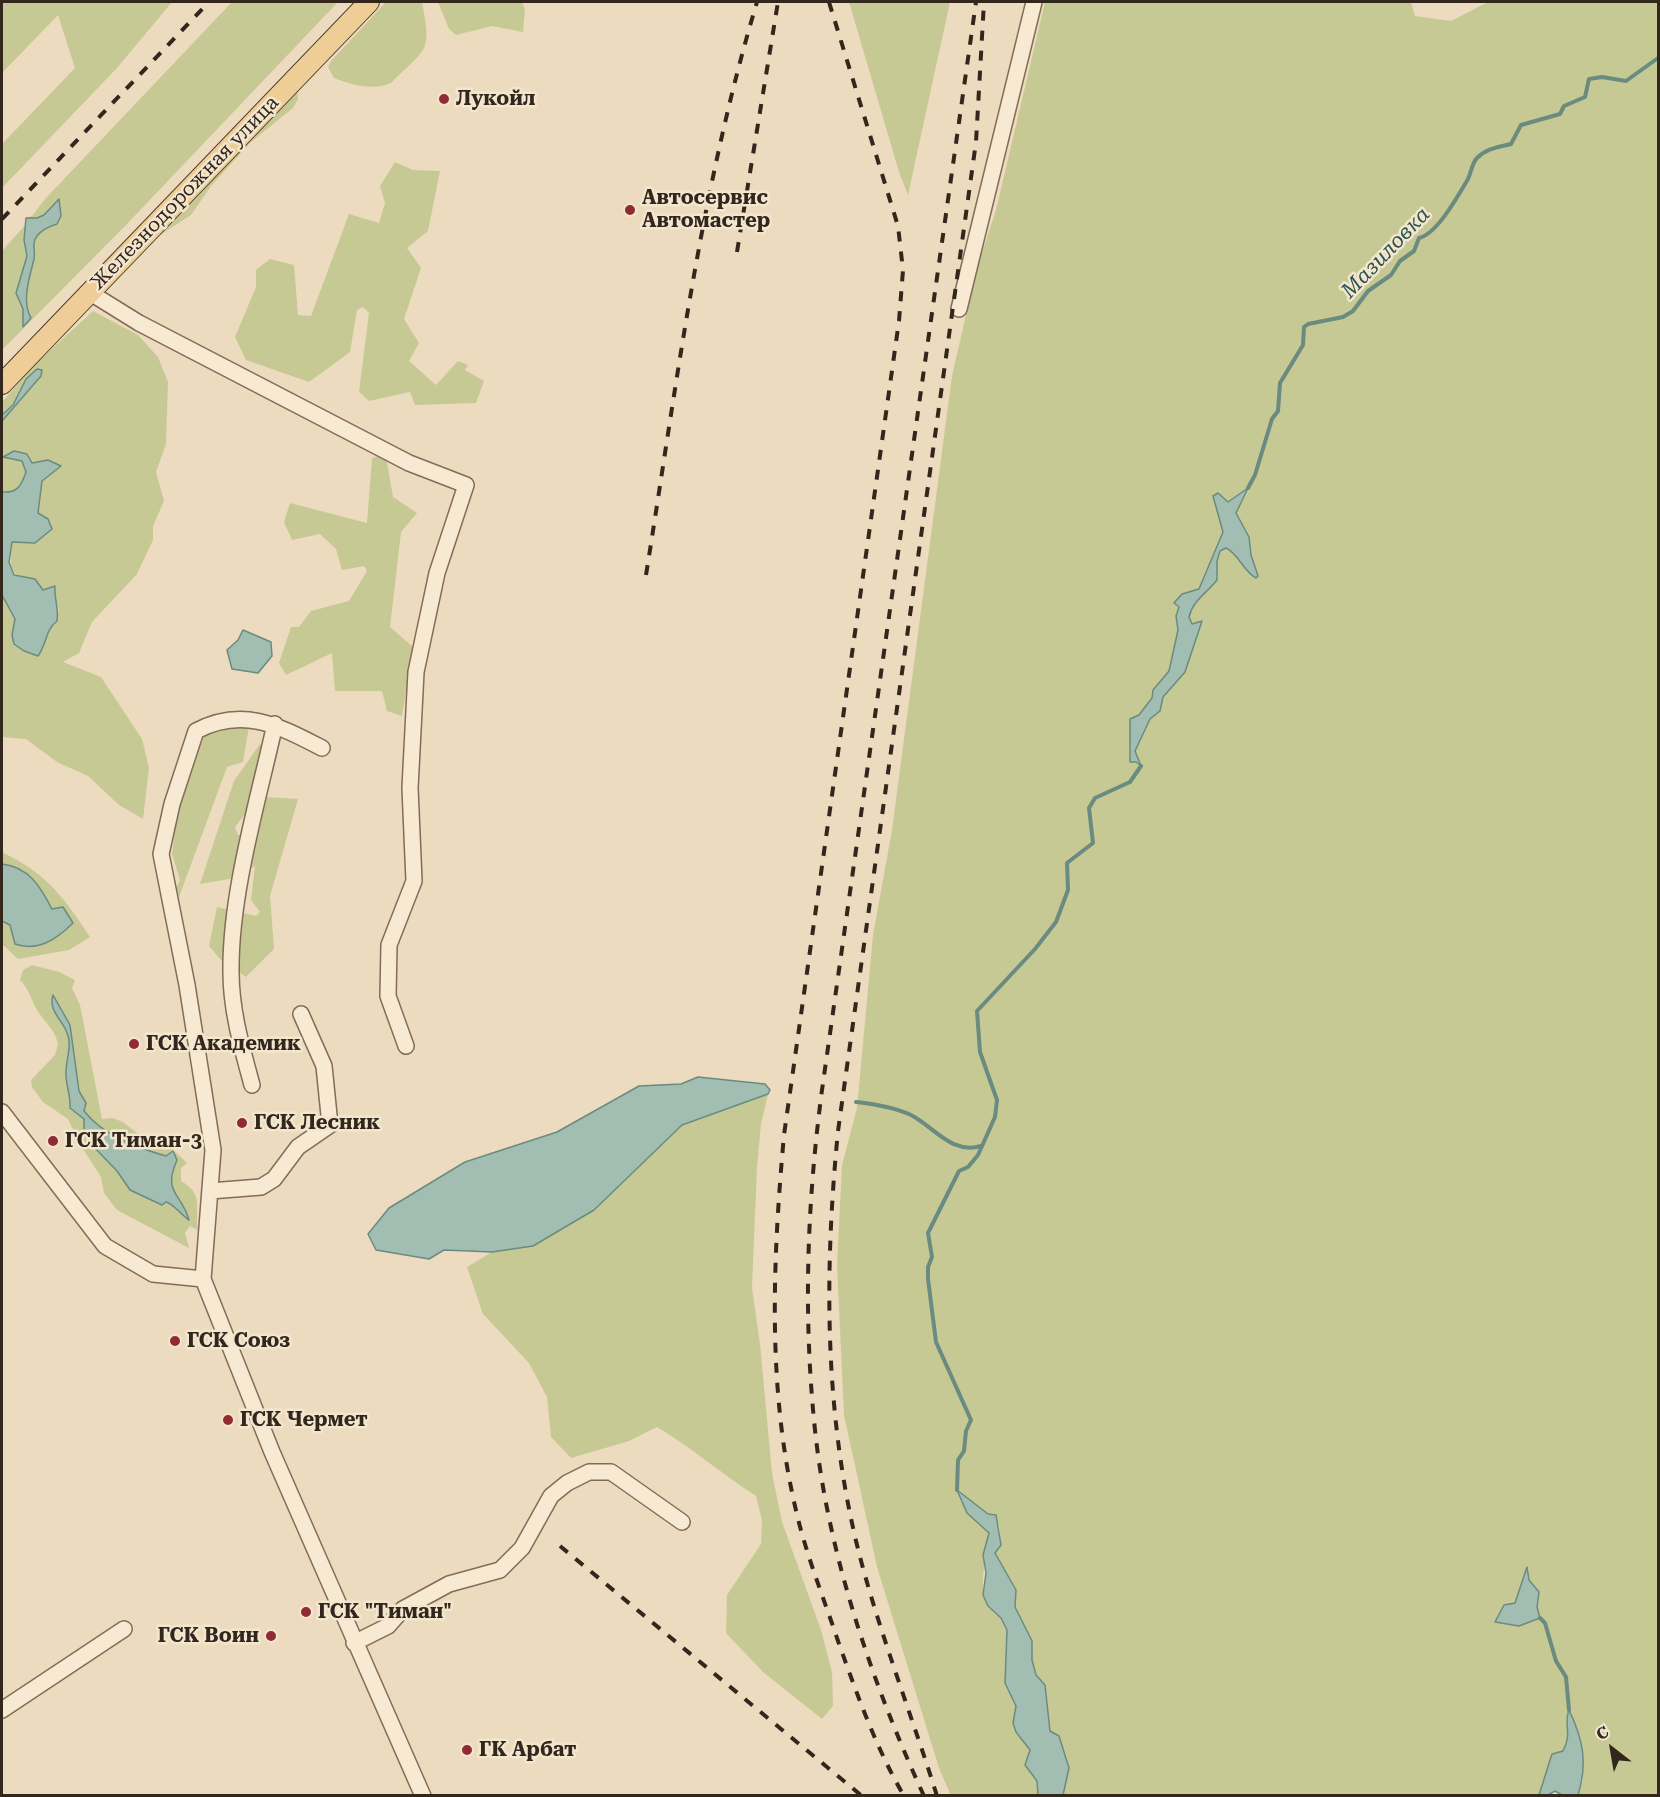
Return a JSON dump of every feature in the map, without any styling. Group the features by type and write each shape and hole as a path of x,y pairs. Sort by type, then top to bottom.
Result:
{"main road":[{"name":"Железнодорожная улица","path":"2,384 369,2"}],"street":[{"path":"959,309 1034,2"},
{"path":"89,292 139,323 409,463 466,485 437,573 416,672 410,788 414,881 389,945 388,996 406,1046"},
{"path":"322,748 275,724 250,720 215,721 196,731 172,804 161,854 187,986 213,1150 203,1279 272,1452 423,1796"},
{"path":"252,1085 236,1021 233,998 233,930 275,724"},
{"path":"210,1191 261,1187 274,1179 298,1147 330,1125 324,1066 301,1014"},
{"path":"2,1112 105,1246 153,1274 203,1279"},
{"path":"354,1643 388,1626 404,1609 449,1584 500,1570 522,1548 551,1497 567,1483 589,1472 611,1472 682,1522"},
{"path":"2,1710 124,1629"}],"green space":[{"path":"2,2 172,2 117,68 2,188 2,144 75,68 58,15 2,73"},
{"path":"232,2 338,2 127,224 2,350 2,251 27,223 26,218 32,216 45,199"},
{"path":"386,2 422,2 426,32 424,48 391,83 377,87 362,86 334,78 328,67 331,61"},
{"path":"438,2 522,2 525,10 523,32 492,26 456,35 449,29"},
{"path":"849,2 950,2 908,195 899,172"},
{"path":"1045,2 1411,2 1415,16 1451,21 1488,2 1658,2 1658,1795 1578,1795 1583,1780 1567,1716 1570,1738 1563,1751 1552,1754 1539,1795 1063,1795 1069,1768 1050,1731 1045,1685 1036,1675 1032,1660 1032,1641 1015,1607 1016,1589 995,1553 1001,1545 999,1525 980,1508 967,1512 989,1533 984,1569 984,1598 1007,1630 1007,1682 1016,1706 1013,1724 1030,1751 1038,1796 951,1796 939,1768 877,1567 844,1415 837,1265 842,1165 857,1108 873,935 892,830 952,376 976,271 996,210","holes":["1527,1569 1529,1580 1539,1592 1537,1607 1515,1603"]},
{"path":"297,90 298,99 293,108 251,142 211,186 191,215 160,235 155,230"},
{"path":"395,162 413,170 440,171 428,231 407,248 421,268 404,319 419,343 409,361 436,385 458,361 468,365 465,370 484,381 476,403 415,405 410,392 369,401 359,392 369,313 363,307 357,310 350,352 309,382 246,360 235,337 256,287 256,270 270,259 294,265 298,315 311,316 349,214 379,223 385,203 380,186"},
{"path":"93,311 138,335 158,357 168,382 166,444 156,472 164,501 153,526 153,540 137,574 92,622 79,653 63,662 101,677 142,739 149,768 143,819 119,805 88,776 57,762 26,739 2,737 2,595 15,619 12,635 43,649 49,628 59,610 54,598 55,587 43,590 15,573 11,561 12,542 34,543 52,529 38,513 42,481 61,466 48,460 32,463 27,454 14,451 4,456 22,461 27,472 18,488 2,492 2,421 41,377 42,370 26,379 13,405 2,415 2,402 32,367"},
{"path":"380,456 387,462 393,497 417,513 401,532 390,627 413,647 402,716 387,711 382,691 335,691 332,653 286,675 279,663 291,627 299,627 311,611 349,601 367,571 364,566 342,570 336,549 320,534 292,540 284,522 290,503 367,523 372,458"},
{"path":"227,724 249,727 243,762 227,767 179,897 175,891 180,880 172,854 177,811 206,731"},
{"path":"260,744 265,750 256,800 235,827 238,835 245,835 265,797 298,799 270,896 274,949 246,977 220,959 209,946 217,907 256,916 260,912 251,900 255,866 235,878 200,884 234,781"},
{"path":"2,852 18,860 53,887 90,937 69,950 18,959 2,944 2,921 10,925 15,944 23,946 39,945 54,939 73,923 52,909 34,879 23,870 2,864"},
{"path":"32,965 59,972 75,980 72,988 80,1005 102,1119 112,1118 123,1122 137,1133 170,1147 187,1163 181,1168 181,1181 193,1191 196,1197 198,1230 190,1226 185,1233 189,1248 117,1210 104,1193 101,1177 78,1141 68,1119 43,1102 32,1087 31,1080 55,1055 58,1044 20,980 23,970"},
{"path":"768,1094 761,1124 757,1167 752,1288 760,1344 772,1473 782,1522 821,1630 832,1672 833,1706 822,1719 763,1672 726,1633 727,1595 761,1544 762,1520 756,1496 657,1427 629,1441 571,1458 551,1437 547,1397 529,1363 483,1314 467,1267 492,1252 533,1246 594,1210 682,1125"}],"shaded area":[{"path":"59,199 61,216 57,224 41,232 34,242 34,259 26,296 31,318 23,327 23,309 16,293 27,256 24,240 26,218 37,218 44,215"},
{"path":"37,369 42,370 41,376 2,421 2,415 13,405 26,379"},
{"path":"14,451 27,454 32,463 48,460 61,466 42,481 38,513 48,519 52,529 35,543 12,542 9,562 14,575 35,579 43,590 55,586 57,621 50,629 38,656 14,644 12,635 15,619 2,595 2,492 18,488 26,472 22,461 3,457"},
{"path":"1248,488 1236,513 1249,537 1251,555 1258,576 1256,578 1251,575 1226,548 1220,551 1217,561 1217,580 1197,601 1189,617 1192,624 1202,621 1185,672 1163,697 1160,711 1150,719 1135,751 1141,766 1136,762 1130,762 1130,719 1139,715 1152,698 1153,690 1169,671 1178,630 1176,616 1179,607 1174,603 1182,594 1199,589 1223,532 1213,496 1218,493 1228,502"},
{"path":"243,630 271,642 272,656 258,673 232,669 227,650 238,640"},
{"path":"2,864 27,873 38,885 52,909 63,907 73,923 54,939 39,945 15,944 10,925 2,921"},
{"path":"53,995 70,1025 79,1091 86,1103 84,1111 92,1120 121,1140 166,1156 173,1151 177,1160 173,1171 172,1187 189,1220 169,1203 162,1205 130,1190 117,1171 92,1145 84,1132 84,1119 70,1108 66,1075 69,1038 52,1006"},
{"path":"698,1077 765,1084 770,1090 768,1094 682,1125 594,1210 533,1246 492,1252 444,1250 429,1259 376,1250 368,1234 389,1208 465,1162 557,1132 639,1086 681,1084"},
{"path":"957,1490 988,1514 996,1515 1001,1545 995,1553 1016,1590 1015,1607 1032,1641 1032,1660 1036,1675 1045,1685 1050,1731 1059,1736 1069,1768 1063,1795 1038,1795 1037,1781 1025,1765 1030,1750 1016,1732 1013,1723 1016,1706 1005,1683 1007,1630 1001,1618 988,1606 983,1595 986,1573 983,1555 989,1533 967,1513"},
{"path":"1527,1567 1529,1580 1539,1592 1537,1607 1540,1618 1519,1626 1495,1622 1504,1605 1515,1603"},
{"path":"1569,1710 1581,1741 1583,1772 1578,1795 1562,1795 1555,1791 1548,1795 1539,1795 1552,1754 1563,1751 1566,1744"}],"waterway":[{"name":"Мазиловка","path":"1248,488 1255,475 1272,419 1278,411 1280,383 1303,345 1304,327 1308,324 1343,317 1353,311 1368,291 1391,275 1400,261 1414,251 1419,238 1426,235 1440,222 1459,195 1475,160 1481,155 1493,148 1511,144 1521,125 1560,114 1564,106 1585,97 1589,79 1602,77 1626,81 1658,58"},
{"path":"957,1490 958,1460 964,1451 966,1431 971,1420 936,1342 928,1279 928,1267 932,1257 928,1233 959,1171 968,1167 978,1155 995,1117 997,1100 980,1052 977,1011 1035,949 1056,922 1068,890 1067,863 1093,843 1089,808 1095,798 1130,782 1141,766"},
{"path":"856,1102 904,1112 961,1147 981,1146"},
{"path":"1540,1618 1545,1623 1556,1661 1566,1677 1569,1710"}],"railway":[{"path":"2,219 209,2"},
{"path":"646,575 705,214 737,72 757,2"},
{"path":"737,252 778,2"},
{"path":"829,2 898,226 903,270 899,321 784,1135 775,1274 776,1368 786,1460 804,1540 820,1591 875,1739 904,1796"},
{"path":"924,1796 870,1663 841,1571 830,1524 821,1477 811,1387 808,1260 813,1175 822,1090 976,2"},
{"path":"937,1796 877,1617 848,1504 839,1451 830,1345 830,1238 838,1131 976,142 984,2"},
{"path":"560,1546 862,1796"}],"place":[{"name":"Лукойл","path":"444,99"},
{"name":"Автосервис Автомастер","path":"630,210"},
{"name":"ГСК Академик","path":"134,1044"},
{"name":"ГСК Лесник","path":"242,1123"},
{"name":"ГСК Тиман-3","path":"53,1141"},
{"name":"ГСК Союз","path":"175,1341"},
{"name":"ГСК Чермет","path":"228,1420"},
{"name":"ГСК \"Тиман\"","path":"306,1612"},
{"name":"ГСК Воин","path":"271,1636"},
{"name":"ГК Арбат","path":"467,1750"}]}
